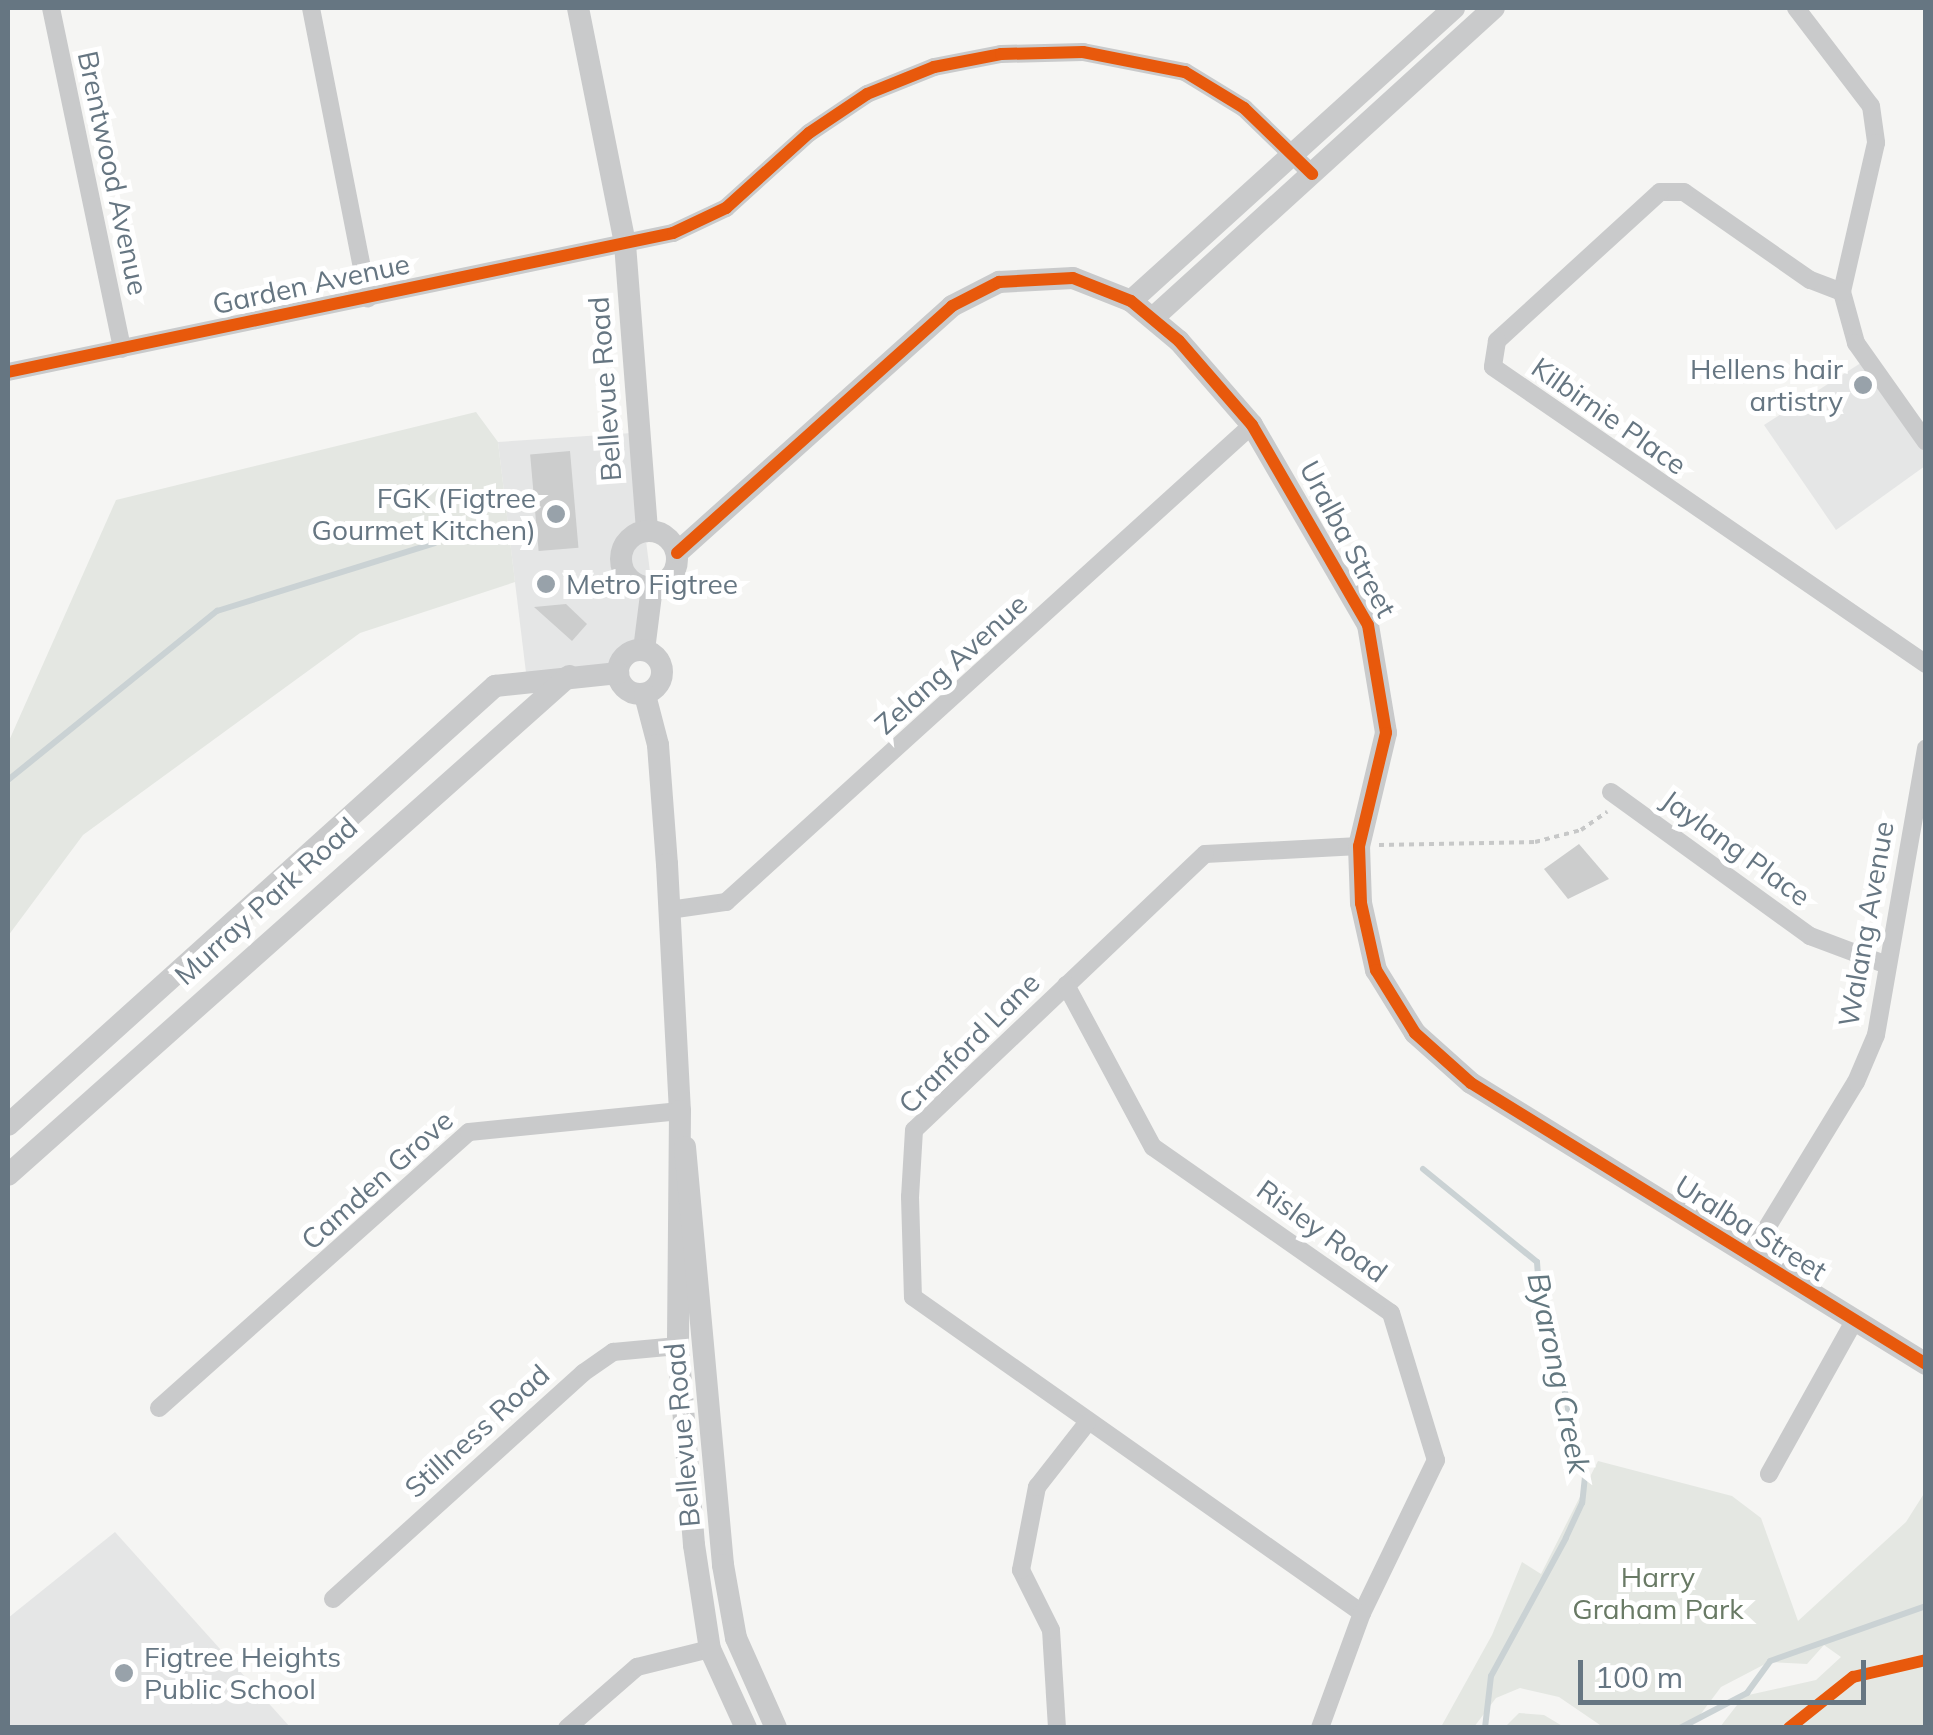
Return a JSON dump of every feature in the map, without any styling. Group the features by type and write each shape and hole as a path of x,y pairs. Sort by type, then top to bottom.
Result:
{"street":[{"name":"Brentwood Avenue","path":"51,8 122,349"},
{"path":"311,8 368,298"},
{"name":"Bellevue Road","path":"578,8 624,244 647,531"},
{"path":"1131,301 1454,8"},
{"path":"1154,318 1494,8"},
{"path":"1796,8 1871,106 1876,144 1842,292 1856,344 1926,442"},
{"name":"Garden Avenue","path":"8,372 673,233 726,208 809,133 867,94 934,67 1001,54 1083,52 1160,63 1215,88 1312,174"},
{"name":"Kilbirnie Place","path":"1842,292 1810,280 1684,192 1660,192 1497,342 1493,366 1926,664"},
{"name":"Uralba Street","path":"676,553 952,306 999,282 1073,278 1131,301 1154,318 1252,425 1368,626 1386,733 1359,846 1362,903 1376,970 1415,1034 1471,1083 1926,1364"},
{"name":"Zelang Avenue","path":"669,910 726,902 1252,425"},
{"path":"647,531 666,536 676,553 669,579 652,587 632,582 622,566 624,547 647,531"},
{"path":"644,650 652,587"},
{"path":"644,650 661,666 658,685 646,696 625,688 618,673 625,655 644,650"},
{"name":"Murray Park Road","path":"8,1125 495,686 618,673"},
{"name":"Murray Park Road","path":"8,1175 344,871 569,676"},
{"name":"Bellevue Road","path":"646,696 658,745 680,1120 678,1346 710,1649 746,1728"},
{"name":"Walang Avenue","path":"1749,1257 1856,1082 1876,1035 1926,748"},
{"name":"Jaylang Place","path":"1617,796 1810,936 1887,966"},
{"path":"320,842 344,871"},
{"name":"Cranford Lane","path":"1359,846 1204,854 914,1130 913,1297 1362,1613"},
{"name":"Risley Road","path":"1066,985 1154,1147 1390,1313 1436,1460 1362,1613 1320,1728"},
{"name":"Bellevue Road","path":"680,1120 690,1165 723,1565 736,1638 776,1728"},
{"name":"Camden Grove","path":"159,1408 469,1132 680,1120"},
{"path":"1768,1474 1854,1321"},
{"name":"Stillness Road","path":"333,1599 583,1373 613,1352 678,1346"},
{"path":"1057,1728 1050,1630 1021,1570 1037,1487 1087,1423"},
{"path":"567,1728 637,1667 710,1649"}],"path":[{"path":"1359,846 1536,842 1581,830 1617,796"}],"shaded area":[{"path":"1867,359 1925,442 1925,466 1836,530 1764,425"},
{"path":"632,433 652,587 640,649 619,665 527,681 498,442"},
{"name":"Figtree Heights Public School","path":"115,1532 290,1727 8,1727 8,1618"}],"green space":[{"path":"476,412 498,442 515,582 360,633 83,835 8,936 8,743 116,500"},
{"name":"Harry Graham Park","path":"1598,1461 1732,1496 1761,1518 1798,1621 1906,1522 1925,1492 1925,1727 1720,1727 1744,1696 1816,1680 1841,1657 1824,1645 1807,1664 1769,1662 1721,1687 1691,1727 1603,1727 1559,1697 1520,1688 1496,1698 1474,1727 1441,1727 1492,1635 1522,1562 1541,1574"},
{"path":"1519,1713 1544,1715 1564,1727 1505,1727"}],"building":[{"name":"FGK (Figtree Gourmet Kitchen)","path":"570,451 578,548 539,551 530,454"},
{"path":"566,604 587,624 572,641 534,607"},
{"path":"1579,844 1609,879 1568,899 1544,869"}],"waterway":[{"path":"8,780 217,611 435,543"},
{"name":"Byarong Creek","path":"1423,1169 1537,1262 1540,1304 1557,1347 1573,1437 1586,1467 1582,1503 1491,1676 1485,1728"},
{"name":"Byarong Creek","path":"1680,1728 1747,1693 1770,1661 1926,1606"}],"cycle path":[{"path":"8,372 673,233 726,208 809,133 867,94 934,67 1001,54 1083,52 1185,72 1244,108 1312,174"},
{"path":"677,553 952,306 999,282 1073,278 1131,301 1179,341 1252,425 1368,625 1386,733 1359,846 1361,903 1376,970 1415,1033 1471,1083 1926,1364"},
{"path":"1789,1728 1853,1677 1926,1660"}],"place":[{"name":"Hellens hair artistry","path":"1863,385"},
{"name":"FGK (Figtree Gourmet Kitchen)","path":"556,514"},
{"name":"Metro Figtree","path":"546,584"},
{"name":"Figtree Heights Public School","path":"124,1673"}]}
